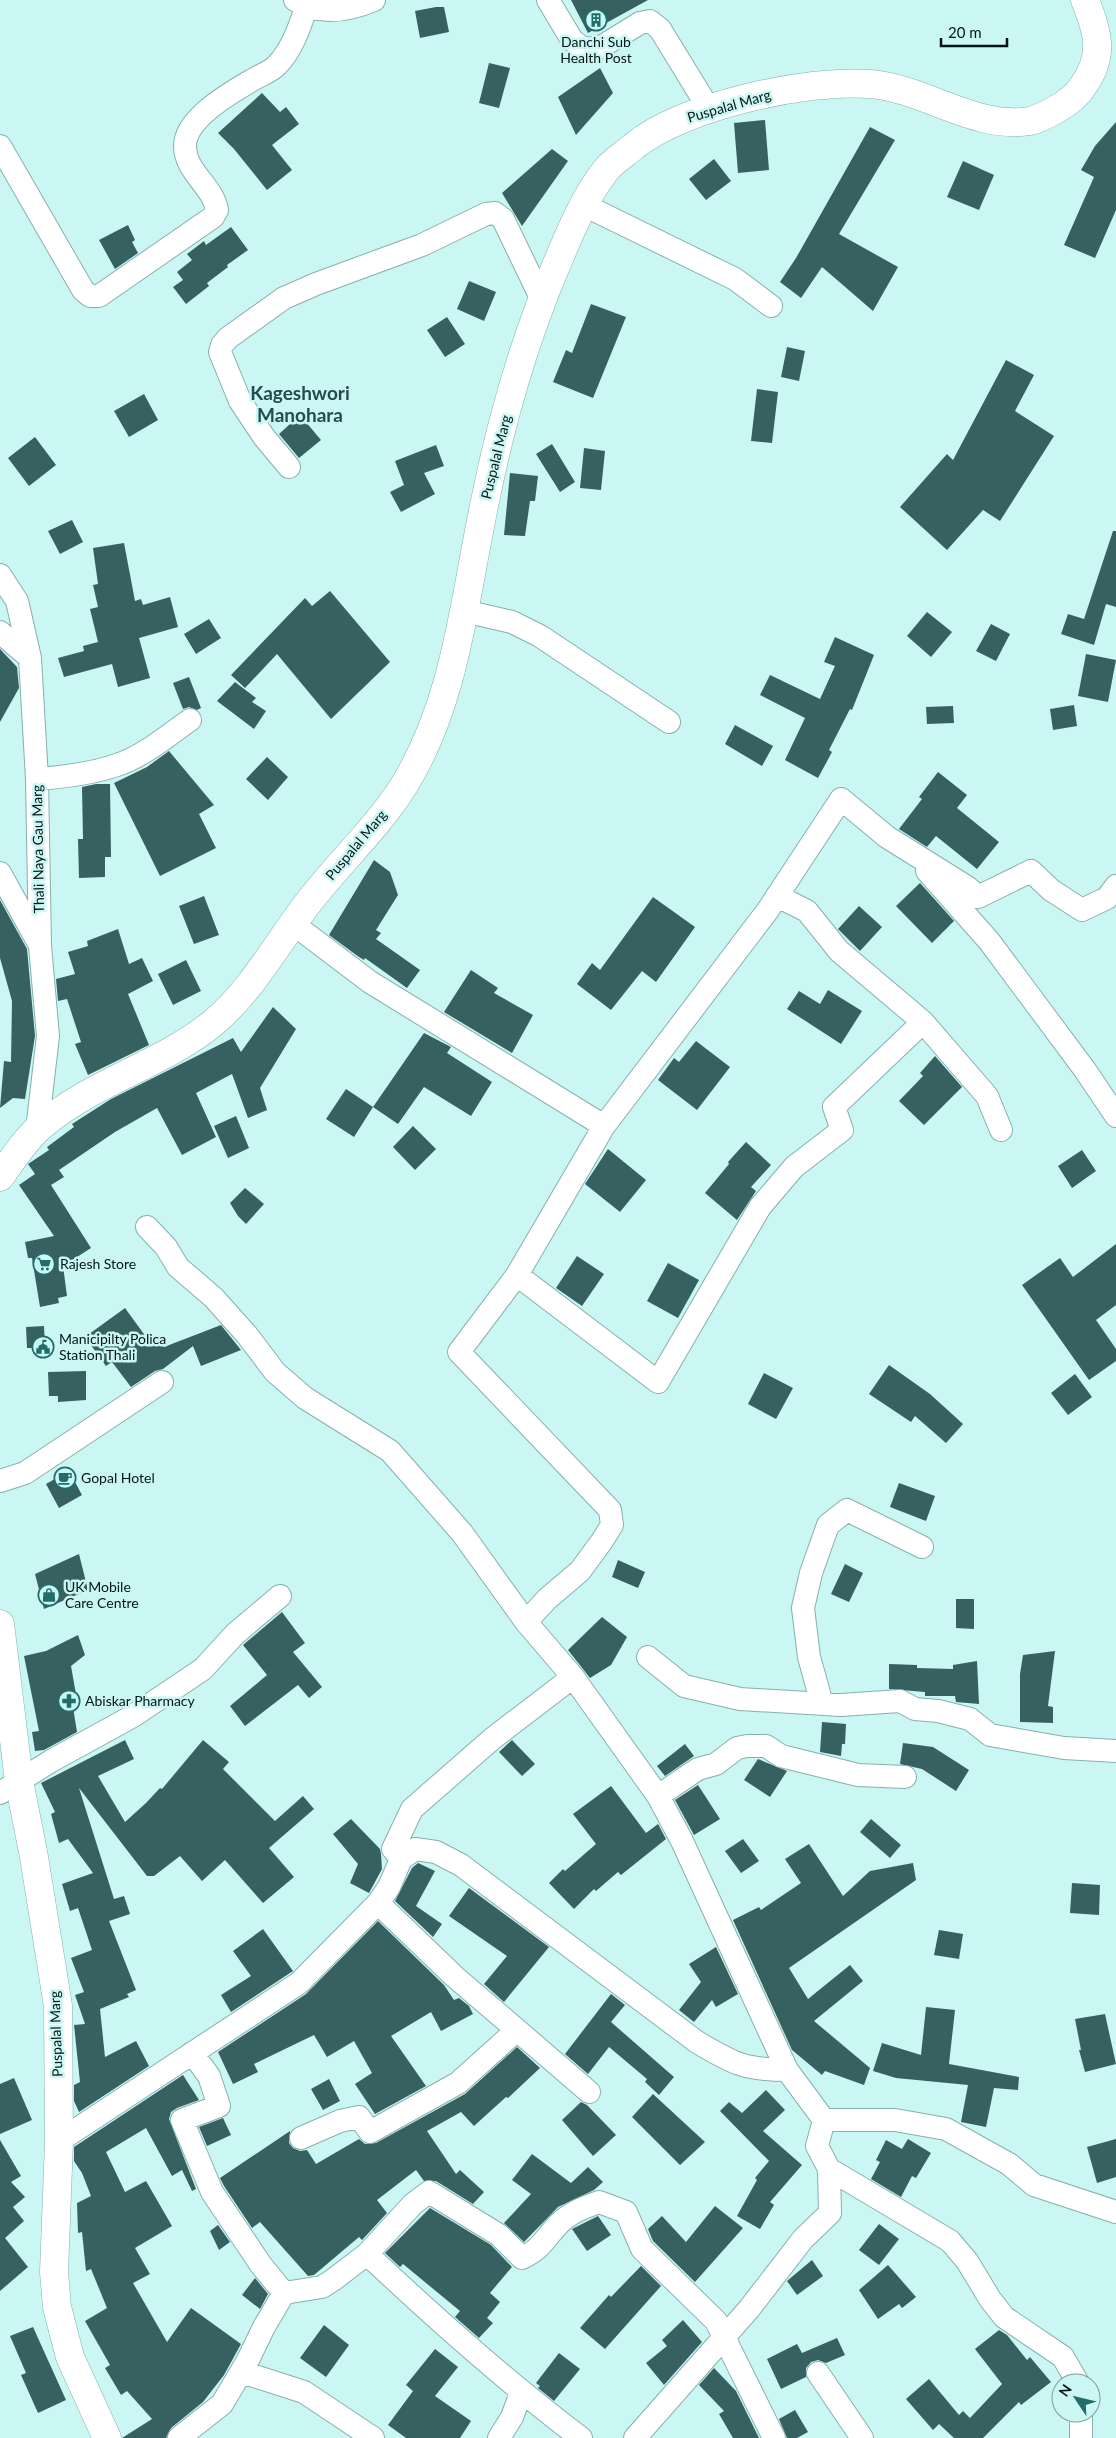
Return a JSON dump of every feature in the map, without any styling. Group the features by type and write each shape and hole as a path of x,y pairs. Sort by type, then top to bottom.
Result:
{"main road":[{"name":"Puspalal Marg","path":"0,1177 36,1130 58,1113 91,1092 191,1038 212,1024 236,1001 316,892 376,825 403,787 422,754 440,710 455,655 484,501 518,371 542,300 567,238 584,205 607,168 640,141 669,125 709,109 765,94 824,86 868,84 896,88 977,115 1005,121 1033,120 1062,106 1081,91 1094,67 1098,44 1095,25 1085,0"},
{"name":"Puspalal Marg","path":"0,1624 10,1787 34,1857 58,2006 59,2141 54,2272 57,2307 70,2357 107,2438"}],"street":[{"path":"0,146 83,290 90,296 99,296 213,217 217,210 216,202 192,169 185,148 186,134 195,121 232,92 277,66 298,31 300,3 332,12 374,0"},
{"path":"548,0 572,40 584,49 601,47 640,23 650,21 660,29 709,109"},
{"path":"584,205 735,279 771,306"},
{"path":"289,468 264,437 240,401 220,352 222,345 228,338 284,298 316,284 422,245 486,214 495,213 503,219 542,300"},
{"name":"Thali Naya Gau Marg","path":"0,575 17,601 30,658 37,779 40,946 48,1036 36,1130"},
{"path":"464,611 512,622 540,636 669,722"},
{"path":"0,632 30,658"},
{"path":"37,779 78,776 119,765 152,747 190,720"},
{"path":"526,1622 547,1599 580,1571 612,1525 610,1510 459,1352 517,1275 604,1126 777,896 841,799 888,838 967,887 978,897 1031,870 1051,890 1082,910 1107,898 1116,886"},
{"path":"910,852 989,941 1085,1070 1116,1116"},
{"path":"0,873 40,946"},
{"path":"777,896 807,910 839,951 923,1022 987,1096 1001,1130"},
{"path":"292,923 370,982 604,1126"},
{"path":"517,1275 658,1382 760,1208 794,1167 842,1130 834,1107 923,1022"},
{"path":"147,1226 166,1248 178,1267 214,1298 247,1335 275,1372 305,1398 390,1451 462,1533 526,1622 573,1677 658,1796 682,1841 787,2070 824,2120"},
{"path":"0,1481 25,1473 162,1382"},
{"path":"822,1704 809,1657 803,1608 811,1573 828,1525 847,1510 922,1547"},
{"path":"10,1787 133,1716 203,1668 235,1634 280,1596"},
{"path":"648,1657 684,1686 740,1699 822,1704 900,1701 915,1709 938,1711 970,1719 990,1735 1054,1747 1116,1751"},
{"path":"401,1859 393,1849 412,1808 492,1739 573,1677"},
{"path":"658,1796 698,1769 716,1764 738,1748 747,1746 766,1746 781,1756 858,1775 905,1777"},
{"path":"59,2141 299,1983 378,1904 389,1887 401,1859 415,1849 436,1852 461,1865 697,2042 725,2059 756,2070 787,2070"},
{"path":"378,1904 455,1977 589,2092"},
{"path":"301,2138 340,2121 359,2117 370,2132 458,2083 517,2030"},
{"path":"192,2053 209,2076 220,2106 182,2120 212,2192 261,2265 284,2293"},
{"path":"635,2438 673,2398 723,2335 748,2309 802,2239 830,2213 828,2169 817,2146 824,2120"},
{"path":"824,2120 895,2120 946,2129 1009,2164 1034,2185 1116,2212"},
{"path":"828,2169 950,2241 967,2261 990,2299 1004,2317 1063,2357 1072,2373"},
{"path":"284,2293 322,2287 367,2254 413,2204 429,2192 499,2235 522,2258 538,2250 556,2226 575,2211 599,2202 626,2212 642,2249 716,2320 774,2438"},
{"path":"367,2254 437,2320 521,2393 581,2438"},
{"path":"179,2438 222,2404 284,2293"},
{"path":"818,2373 862,2438"},
{"path":"248,2374 304,2392 373,2438"},
{"path":"499,2438 512,2417 521,2393"},
{"path":"1081,2423 1081,2438"}],"building":[{"name":"Danchi Sub Health Post","path":"571,0 648,0 588,33"},
{"path":"444,7 449,32 420,38 415,11"},
{"path":"489,63 510,68 499,108 479,103"},
{"path":"600,68 613,93 576,135 558,97"},
{"path":"262,93 280,112 286,107 299,124 272,145 292,170 267,190 234,149 218,133"},
{"path":"765,120 769,170 738,173 734,123"},
{"path":"1116,122 1116,210 1095,258 1064,245 1094,177 1081,170 1095,146"},
{"path":"870,127 895,140 839,234 898,267 873,311 822,267 801,298 780,282 796,258"},
{"path":"552,149 568,161 522,226 502,193"},
{"path":"714,159 731,181 706,200 689,179"},
{"path":"963,161 994,175 979,210 947,197"},
{"path":"128,225 135,240 132,242 138,253 115,269 99,240"},
{"path":"231,227 248,250 227,265 228,267 207,283 209,286 186,304 173,287 183,280 177,272 192,260 187,254 204,241 206,245"},
{"path":"469,281 496,292 484,321 457,309"},
{"path":"591,304 626,317 593,398 553,382 566,350 572,353"},
{"path":"447,317 465,344 445,357 427,330"},
{"path":"787,347 805,351 799,381 781,377"},
{"path":"1006,360 1034,375 1015,411 1054,436 1000,521 983,510 947,550 900,507 947,454 953,460"},
{"path":"757,389 778,392 772,443 751,441"},
{"path":"144,394 158,420 129,437 114,411"},
{"path":"300,415 321,440 299,458 279,434"},
{"path":"35,437 56,465 29,486 8,458"},
{"path":"552,444 575,482 560,492 536,454"},
{"path":"436,445 444,466 424,473 435,494 401,512 390,492 404,485 395,461"},
{"path":"584,448 605,451 601,490 580,488"},
{"path":"510,473 538,476 535,501 530,501 525,536 504,535"},
{"path":"72,520 83,542 60,554 48,531"},
{"path":"1113,531 1116,531 1116,607 1106,604 1094,645 1061,634 1068,614 1084,619"},
{"path":"124,543 135,601 141,599 143,605 170,597 178,627 139,638 150,678 118,687 112,664 64,677 58,658 84,651 83,646 98,642 90,609 98,607 93,585 98,584 93,548"},
{"path":"330,591 390,662 331,719 277,654 245,688 231,675 305,598 312,606"},
{"path":"927,612 952,632 931,657 907,636"},
{"path":"209,619 221,638 196,654 184,634"},
{"path":"991,624 1010,634 996,661 976,651"},
{"path":"835,637 874,655 852,710 850,709 829,750 832,752 818,778 785,760 805,718 760,695 770,675 820,699 835,666 824,662"},
{"path":"0,649 17,667 19,688 0,722"},
{"path":"1086,654 1116,660 1108,702 1078,696"},
{"path":"189,677 201,708 197,710 189,707 183,709 173,683"},
{"path":"235,682 256,698 252,702 266,711 254,729 217,701"},
{"path":"1074,705 1077,726 1053,730 1050,709"},
{"path":"953,706 954,723 927,724 926,707"},
{"path":"735,725 773,746 762,766 725,744"},
{"path":"169,751 214,805 199,814 216,848 160,876 114,783 147,767"},
{"path":"267,757 288,777 268,800 246,779"},
{"path":"938,772 967,795 957,808 999,842 977,869 936,836 927,847 899,829 922,799 919,797"},
{"path":"110,784 111,857 105,857 105,877 79,878 78,839 83,839 82,787"},
{"path":"374,860 390,872 398,895 376,930 381,933 376,939 420,970 407,988 329,935"},
{"path":"920,883 954,921 932,943 896,906"},
{"path":"204,896 219,935 194,944 179,906"},
{"path":"653,897 695,927 656,982 642,971 611,1010 577,984 592,963 600,970"},
{"path":"0,900 27,949 35,1036 25,1099 13,1098 0,1108 4,1061 11,1062 12,1001 0,958"},
{"path":"859,906 882,927 860,951 838,929"},
{"path":"118,929 129,964 142,958 153,981 128,994 149,1045 88,1075 75,1044 81,1042 67,999 58,1001 56,979 75,974 68,952 88,946 87,941"},
{"path":"186,960 201,991 173,1005 158,974"},
{"path":"471,970 498,988 494,993 533,1015 512,1053 444,1012"},
{"path":"828,990 862,1011 841,1044 787,1009 799,991 820,1004"},
{"path":"273,1007 296,1029 260,1088 267,1110 248,1118 232,1074 196,1093 216,1137 182,1155 157,1108 115,1132 59,1170 64,1177 51,1185 91,1248 63,1266 67,1296 58,1298 59,1303 40,1307 32,1258 28,1258 25,1242 54,1236 19,1185 35,1174 28,1164 49,1150 47,1147 74,1127 72,1124 111,1099 233,1038 241,1052"},
{"path":"424,1033 451,1047 447,1053 492,1082 471,1116 424,1087 398,1124 373,1107"},
{"path":"696,1041 730,1067 697,1110 658,1080 674,1058 679,1062"},
{"path":"935,1056 962,1087 924,1125 899,1101 923,1076 920,1073"},
{"path":"346,1089 373,1107 354,1137 326,1119"},
{"path":"236,1116 249,1148 228,1158 214,1126"},
{"path":"413,1126 436,1149 415,1170 393,1147"},
{"path":"746,1142 771,1165 751,1187 756,1191 737,1220 705,1193"},
{"path":"608,1149 646,1180 620,1212 585,1184"},
{"path":"1082,1150 1096,1171 1072,1188 1058,1166"},
{"path":"245,1188 264,1204 246,1224 238,1216 230,1203"},
{"path":"1116,1244 1116,1305 1096,1320 1116,1349 1116,1361 1089,1380 1022,1285 1060,1258 1073,1277"},
{"path":"577,1256 604,1274 582,1306 556,1288"},
{"path":"668,1263 699,1280 678,1318 647,1301"},
{"path":"125,1308 149,1341 155,1336 164,1347 221,1325 241,1350 201,1366 193,1346 163,1369 155,1371 131,1387 112,1362 106,1366 85,1337"},
{"path":"44,1326 45,1348 27,1348 26,1327"},
{"path":"889,1365 930,1394 963,1424 946,1443 915,1416 911,1422 869,1394"},
{"path":"86,1371 86,1400 58,1402 58,1396 49,1396 48,1372"},
{"path":"764,1373 793,1388 776,1419 748,1404"},
{"path":"1075,1374 1092,1397 1068,1415 1051,1393"},
{"path":"69,1471 82,1495 59,1508 46,1484"},
{"path":"899,1483 935,1496 926,1521 890,1507"},
{"path":"79,1554 88,1590 44,1609 35,1574"},
{"path":"618,1560 645,1572 638,1588 612,1577"},
{"path":"845,1564 863,1573 849,1602 831,1594"},
{"path":"956,1599 974,1599 974,1629 956,1628"},
{"path":"282,1612 305,1643 293,1652 322,1687 309,1698 298,1685 245,1726 230,1706 267,1675 243,1645"},
{"path":"602,1617 627,1637 611,1665 590,1678 568,1650"},
{"path":"78,1635 85,1655 71,1666 77,1700 72,1701 77,1732 44,1750 35,1751 32,1732 39,1731 24,1656 46,1651"},
{"path":"1055,1651 1048,1706 1053,1707 1053,1723 1020,1722 1020,1674 1023,1655"},
{"path":"977,1661 979,1704 956,1702 955,1696 925,1696 925,1692 889,1689 889,1664 917,1665 917,1668 953,1669 953,1665"},
{"path":"822,1722 846,1724 845,1744 842,1744 841,1756 820,1752"},
{"path":"125,1740 134,1759 98,1776 125,1822 160,1788 162,1789 203,1740 229,1762 223,1769 275,1821 303,1796 314,1809 269,1848 294,1877 263,1903 225,1860 202,1881 180,1856 154,1876 147,1876 79,1788 114,1899 124,1896 130,1914 109,1921 136,1990 127,1994 129,1997 100,2009 105,2057 136,2041 149,2066 79,2112 74,2101 74,2085 80,2082 74,2025 85,2024 75,1995 84,1992 71,1958 92,1950 78,1908 70,1911 62,1884 93,1873 68,1839 59,1843 51,1814 55,1812 41,1783"},
{"path":"512,1740 535,1764 522,1776 499,1752"},
{"path":"903,1743 933,1747 969,1770 956,1791 922,1769 900,1764"},
{"path":"685,1744 694,1756 665,1776 657,1766"},
{"path":"758,1759 787,1771 770,1797 744,1780"},
{"path":"698,1785 720,1819 694,1835 675,1800"},
{"path":"611,1786 646,1833 658,1824 666,1839 621,1875 618,1872 596,1891 594,1889 574,1909 549,1883 563,1869 565,1871 596,1844 573,1814"},
{"path":"351,1819 380,1849 382,1869 369,1893 350,1883 358,1864 333,1834"},
{"path":"871,1819 901,1845 890,1858 860,1832"},
{"path":"743,1839 759,1861 741,1873 725,1851"},
{"path":"809,1844 843,1896 870,1871 913,1863 916,1880 789,1968 808,1999 850,1965 863,1981 814,2021 870,2068 864,2085 825,2071 822,2075 792,2050 733,1920 759,1907 761,1910 801,1883 785,1859"},
{"path":"418,1863 435,1871 416,1906 442,1924 433,1937 395,1901 412,1868"},
{"path":"1072,1883 1100,1885 1099,1915 1070,1913"},
{"path":"469,1888 549,1947 504,2002 484,1984 507,1956 449,1916"},
{"path":"378,1921 444,1985 454,2000 459,1998 469,2006 473,2014 441,2031 431,2012 391,2036 426,2086 375,2114 355,2084 372,2073 354,2041 327,2057 314,2035 254,2064 258,2072 233,2084 218,2052 306,1994"},
{"path":"263,1929 293,1971 231,2012 221,1995 251,1976 233,1951"},
{"path":"939,1930 963,1934 959,1959 934,1955"},
{"path":"716,1947 738,1994 716,2007 712,2000 694,2022 679,2010 701,1982 689,1964"},
{"path":"611,1994 625,2005 611,2022 674,2077 659,2095 645,2082 647,2079 609,2047 588,2074 565,2054"},
{"path":"926,2007 955,2010 949,2064 1019,2077 1018,2090 994,2088 986,2127 961,2122 968,2085 896,2078 873,2071 882,2043 921,2055"},
{"path":"1105,2014 1116,2064 1085,2072 1079,2050 1081,2050 1075,2019"},
{"path":"517,2047 540,2068 474,2126 461,2112 427,2131 456,2174 460,2170 484,2192 473,2204 436,2181 424,2181 416,2170 377,2200 387,2213 362,2240 359,2237 314,2275 308,2276 260,2222 252,2228 220,2178 290,2131 289,2143 293,2148 300,2151 307,2150 316,2164 359,2139 365,2144 376,2143 465,2094"},
{"path":"183,2075 199,2100 177,2108 171,2112 169,2119 196,2189 192,2191 182,2170 172,2176 146,2128 106,2152 125,2192 146,2181 172,2226 135,2248 150,2274 133,2283 167,2342 191,2308 241,2344 224,2375 203,2402 171,2428 166,2438 122,2438 152,2419 127,2391 121,2395 105,2368 110,2365 85,2321 107,2308 91,2269 86,2271 82,2232 78,2233 77,2203 91,2196 82,2173 74,2161 74,2147"},
{"path":"14,2078 32,2120 0,2134 0,2084"},
{"path":"329,2079 340,2101 323,2110 311,2089"},
{"path":"766,2090 785,2110 763,2131 802,2165 770,2202 774,2205 760,2229 737,2216 757,2180 755,2178 769,2161 720,2111 729,2102 742,2113"},
{"path":"653,2094 705,2142 680,2165 632,2117"},
{"path":"581,2102 587,2105 616,2135 593,2156 562,2120"},
{"path":"223,2118 231,2135 207,2146 199,2127"},
{"path":"908,2139 931,2153 916,2178 912,2176 901,2197 871,2179 880,2162 876,2160 886,2140 902,2149"},
{"path":"1116,2139 1116,2177 1097,2183 1087,2147"},
{"path":"0,2140 21,2176 11,2182 25,2197 13,2207 24,2221 5,2238 28,2267 0,2291"},
{"path":"532,2154 571,2183 588,2167 603,2182 594,2190 558,2207 524,2242 504,2223 531,2194 512,2180"},
{"path":"715,2206 743,2228 695,2282 653,2241 648,2229 662,2216 686,2242"},
{"path":"430,2208 491,2245 512,2267 490,2293 500,2302 487,2318 493,2323 479,2338 455,2317 460,2311 403,2264 400,2267 385,2253"},
{"path":"598,2216 611,2235 587,2251 572,2229"},
{"path":"879,2224 899,2239 879,2265 859,2250"},
{"path":"218,2225 230,2242 219,2250 210,2231"},
{"path":"812,2260 823,2276 797,2295 787,2281"},
{"path":"888,2265 916,2297 902,2308 899,2304 878,2319 859,2290"},
{"path":"641,2266 661,2286 605,2349 580,2328 609,2295 611,2297"},
{"path":"255,2278 268,2294 260,2309 242,2295"},
{"path":"683,2320 702,2342 664,2385 646,2363 667,2346 662,2340"},
{"path":"324,2325 349,2345 326,2377 300,2358"},
{"path":"33,2327 66,2400 38,2413 21,2375 26,2373 10,2336"},
{"path":"999,2330 1007,2335 1027,2360 1030,2357 1051,2382 1021,2405 1019,2402 983,2438 954,2438 939,2424 933,2430 906,2399 929,2379 959,2415 963,2411 970,2418 1002,2384 975,2349"},
{"path":"837,2338 845,2355 826,2363 818,2360 811,2362 806,2368 806,2377 781,2389 767,2359 797,2344 802,2353"},
{"path":"435,2349 458,2367 435,2396 471,2421 460,2438 406,2438 388,2425 413,2391 406,2385"},
{"path":"559,2353 580,2369 554,2401 538,2388 540,2386 536,2383"},
{"path":"714,2368 736,2391 759,2438 733,2438 719,2414 724,2411 699,2385"},
{"path":"795,2410 808,2432 797,2438 787,2438 779,2419"}],"place":[{"name":"Danchi Sub Health Post","path":"596,20"},
{"name":"Rajesh Store","path":"44,1264"},
{"name":"Manicipilty Polica Station Thali","path":"43,1347"},
{"name":"Gopal Hotel","path":"65,1478"},
{"name":"UK Mobile Care Centre","path":"49,1595"},
{"name":"Abiskar Pharmacy","path":"69,1701"}],"district":[{"name":"Kageshwori Manohara","path":"300,404"}]}
